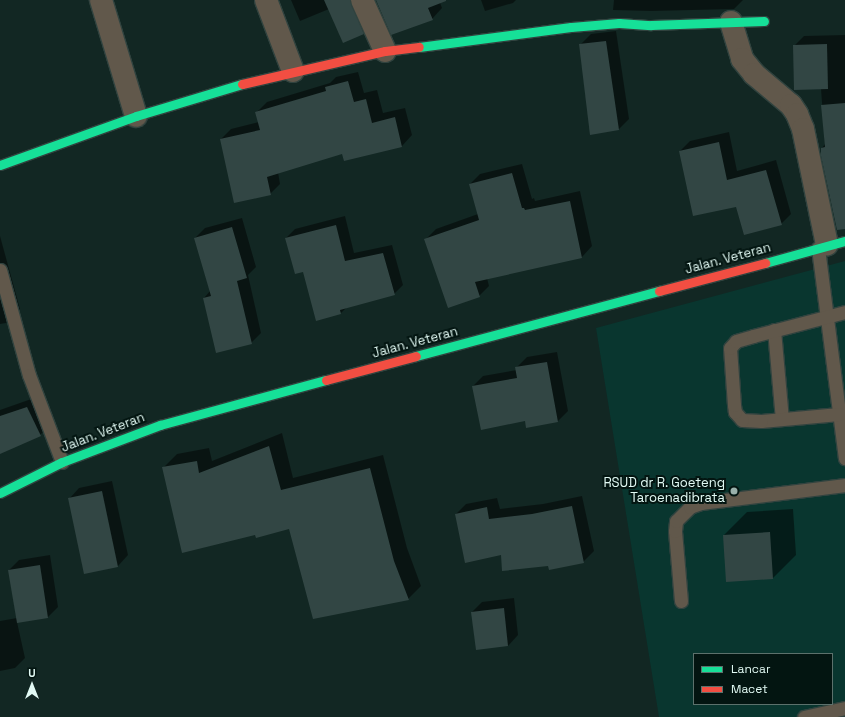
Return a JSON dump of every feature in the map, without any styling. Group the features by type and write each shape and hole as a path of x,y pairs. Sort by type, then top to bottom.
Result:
{"street":[{"path":"101,0 136,116"},
{"path":"266,0 293,71"},
{"path":"362,0 385,51"},
{"path":"0,165 136,116 237,85 385,51 571,27 619,23 651,25 764,21"},
{"path":"731,22 742,59 754,74 791,105 797,114 803,128 830,245"},
{"name":"Jalan. Veteran","path":"0,493 62,462 160,425 830,245"}],"lane":[{"path":"830,245 827,317 845,458"},
{"path":"0,270 29,375 62,462"},
{"path":"839,414 761,421 742,420 735,412 730,348 736,341 845,312"},
{"path":"774,330 782,419"},
{"path":"680,601 674,530 676,522 690,507 701,503 845,485"},
{"path":"804,717 845,708"}],"shaded area":[{"name":"RSUD dr R. Goeteng Taroenadibrata","path":"845,261 845,717 659,717 596,328"}],"building":[{"path":"324,0 350,0 364,34 343,43"},
{"path":"376,0 446,1 428,8 433,20 391,35"},
{"path":"606,41 619,130 590,135 579,44"},
{"path":"827,44 828,89 794,90 793,45"},
{"path":"348,81 354,102 366,99 372,123 395,117 402,147 344,161 342,154 267,177 271,195 234,203 220,139 260,130 255,112 326,91 325,87"},
{"path":"845,103 845,229 837,230 821,156 821,148 825,147 821,105"},
{"path":"719,142 727,180 766,170 782,225 744,235 736,207 693,216 679,151"},
{"path":"512,173 522,208 525,210 570,201 582,258 475,282 480,297 448,308 424,239 479,220 469,184"},
{"path":"336,225 345,261 383,253 395,295 340,310 341,314 316,321 303,272 295,274 285,238"},
{"path":"232,227 247,278 237,281 252,344 216,353 203,298 211,296 194,238"},
{"path":"547,362 558,422 526,428 525,421 481,430 472,386 517,378 515,367"},
{"path":"27,407 41,436 0,454 0,416"},
{"path":"269,446 281,490 370,468 394,561 409,600 313,619 289,529 256,538 255,535 182,553 162,467 197,461 199,473"},
{"path":"102,491 118,567 84,574 68,498"},
{"path":"572,506 584,563 549,570 548,566 502,571 501,555 465,563 455,514 487,507 489,519 532,514"},
{"path":"770,532 773,579 726,582 723,535"},
{"path":"40,565 48,618 17,623 8,570"},
{"path":"504,608 508,646 476,650 471,612"}],"traffic: fast":[{"path":"419,47 571,27 619,23 651,25 764,21"},
{"path":"0,165 136,116 242,84"},
{"path":"765,263 845,241"},
{"path":"416,356 659,291"},
{"path":"0,493 62,462 160,425 326,380"}],"traffic: jam":[{"path":"242,84 385,51 419,47"},
{"path":"659,291 765,263"},
{"path":"326,380 416,356"}],"place":[{"name":"RSUD dr R. Goeteng Taroenadibrata","path":"734,491"}]}
